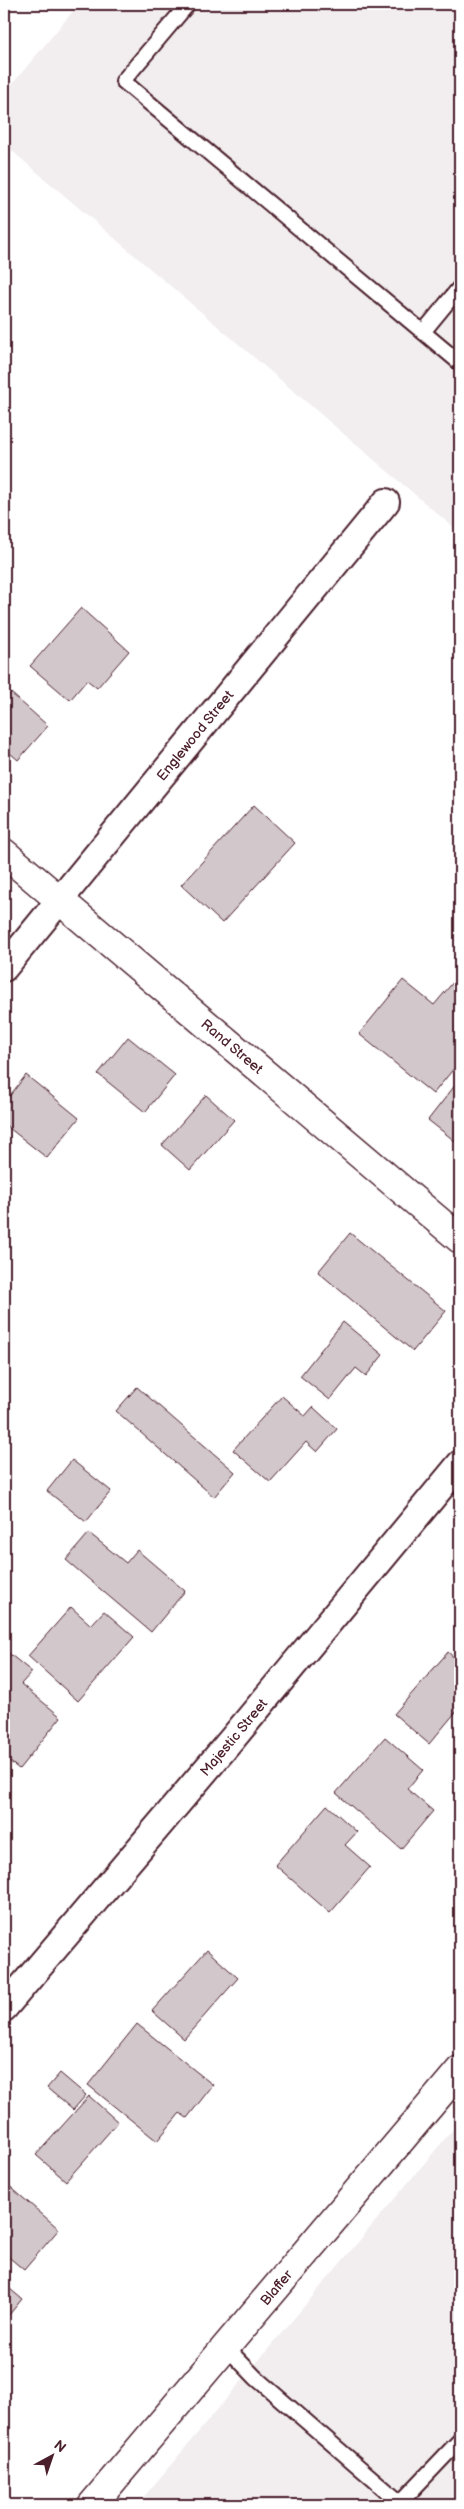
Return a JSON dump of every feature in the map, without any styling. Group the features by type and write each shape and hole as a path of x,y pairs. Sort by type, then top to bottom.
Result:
{"street":[{"name":"Englewood Street","path":"4,968 386,502"},
{"name":"Rand Street","path":"4,853 460,1239"},
{"name":"Majestic Street","path":"4,2008 233,1738 460,1464"},
{"name":"Blaffer","path":"92,2505 460,2070"}],"lane":[{"path":"188,4 123,81 460,363"},
{"path":"424,332 460,287"},
{"path":"226,2347 256,2378 402,2504 460,2440"}],"shaded area":[{"path":"79,4 460,4 460,533 4,144 4,94"},
{"path":"460,2121 460,2505 137,2505"}],"building":[{"path":"81,608 129,651 97,688 87,680 70,700 30,666"},
{"path":"11,693 48,726 18,760 4,748 4,701"},
{"path":"254,805 295,843 222,923 181,885"},
{"path":"403,980 434,1005 455,980 460,985 460,1061 433,1094 359,1034"},
{"path":"128,1037 175,1075 145,1112 98,1074"},
{"path":"26,1075 79,1118 47,1158 4,1124 4,1103"},
{"path":"460,1079 460,1145 428,1120"},
{"path":"206,1095 234,1120 190,1170 162,1145"},
{"path":"350,1233 446,1311 413,1351 318,1272"},
{"path":"343,1322 383,1355 366,1376 356,1368 330,1400 300,1376"},
{"path":"137,1387 235,1472 214,1497 116,1411"},
{"path":"282,1396 305,1416 313,1407 337,1429 317,1452 306,1442 270,1482 233,1450"},
{"path":"72,1460 111,1491 86,1522 47,1491"},
{"path":"89,1533 126,1563 137,1550 185,1591 151,1632 66,1560"},
{"path":"71,1607 91,1625 104,1611 134,1637 78,1701 28,1656"},
{"path":"6,1651 32,1672 21,1684 61,1717 19,1769 4,1757 4,1653"},
{"path":"448,1652 460,1663 460,1707 429,1744 394,1714"},
{"path":"385,1737 423,1770 407,1789 433,1811 401,1849 336,1793"},
{"path":"327,1805 357,1832 345,1845 370,1867 330,1913 275,1865"},
{"path":"207,1950 238,1978 184,2039 152,2011"},
{"path":"137,2024 213,2085 187,2118 180,2113 157,2141 88,2085"},
{"path":"60,2073 86,2095 73,2110 47,2088"},
{"path":"89,2096 118,2122 66,2181 36,2155"},
{"path":"6,2183 59,2229 24,2270 4,2253 4,2186"},
{"path":"4,2284 22,2299 4,2321"}]}
